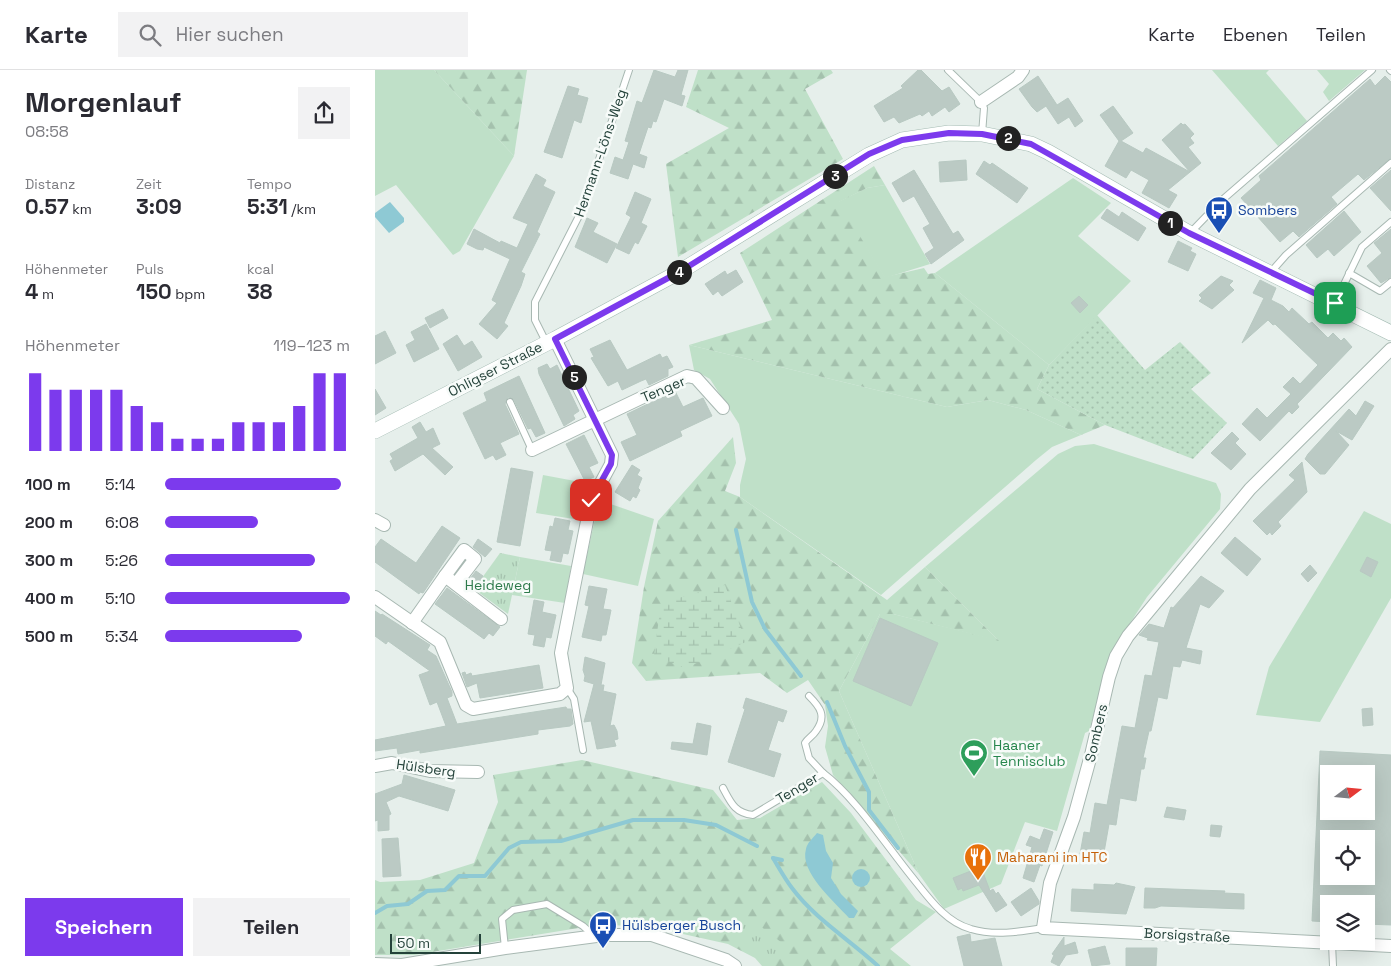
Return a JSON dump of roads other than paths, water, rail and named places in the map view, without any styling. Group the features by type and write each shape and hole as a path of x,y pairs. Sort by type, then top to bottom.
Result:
{"main road":[{"name":"Ohligser Straße","path":"375,431 551,341 681,271 885,147 902,140 927,135 982,134 1013,139 1048,152 1189,233 1335,303 1391,333"}],"street":[{"path":"981,102 1018,77 1023,70"},
{"path":"375,597 440,642 466,705 473,709 560,694 567,688 561,654 591,500 611,464 612,455 551,341"},
{"name":"Sombers","path":"1043,928 1050,883 1074,817 1109,677 1116,656 1128,636 1250,489 1391,349"},
{"name":"Tenger","path":"593,419 687,376 696,378 723,408"},
{"path":"532,450 593,419"},
{"path":"413,623 464,550 475,559 455,584"},
{"path":"445,576 501,619"},
{"name":"Hülsberg","path":"375,766 392,763 430,771 478,772"},
{"name":"Borsigstraße","path":"1043,928 1320,941"},
{"path":"375,964 402,966 505,948 594,936 652,935 726,960 735,966"},
{"name":"Borsigstraße","path":"1375,945 1391,946"}],"lane":[{"name":"Hermann-Löns-Weg","path":"551,341 535,320 535,302 583,210 629,70"},
{"path":"948,70 981,102 984,108 982,134"},
{"path":"1189,233 1221,201 1372,70"},
{"path":"1270,273 1286,255 1391,163"},
{"path":"1335,303 1362,247 1391,222"},
{"path":"1349,273 1380,291 1391,282"},
{"path":"510,402 532,450"},
{"path":"567,688 574,699 583,750"},
{"name":"Tenger","path":"723,788 734,809 742,814 753,815 823,773 806,752 805,743 816,732 823,716 822,709 809,696"},
{"path":"823,773 856,807 924,891 954,922 971,929 994,932 1013,933 1043,928"},
{"path":"505,948 502,919 513,910 547,904 583,926 594,936"},
{"path":"1333,950 1333,966"}],"water":[{"path":"390,202 404,218 404,222 389,233 375,217 375,213"},
{"path":"817,833 823,835 826,851 833,863 831,878 841,894 858,911 854,918 849,918 827,895 808,867 805,858 806,849"},
{"path":"861,869 867,872 870,878 867,884 861,887 855,884 852,878 855,872"}],"waterway":[{"path":"736,530 752,602 765,629 801,676"},
{"path":"827,702 845,746 869,792 869,810 898,848"},
{"path":"375,913 387,906 408,904 427,891 445,890 459,876 485,876 509,848 521,842 561,841 633,820 684,820 716,825 757,846"},
{"path":"773,858 789,885 811,910 878,966"},
{"path":"773,858 782,860"}],"place":[{"name":"Sombers","path":"1219,234"},
{"name":"Haaner Tennisclub","path":"974,777"},
{"name":"Maharani im HTC","path":"978,881"},
{"name":"Hülsberger Busch","path":"603,949"}],"park label":[{"name":"Heideweg","path":"498,585"}]}
